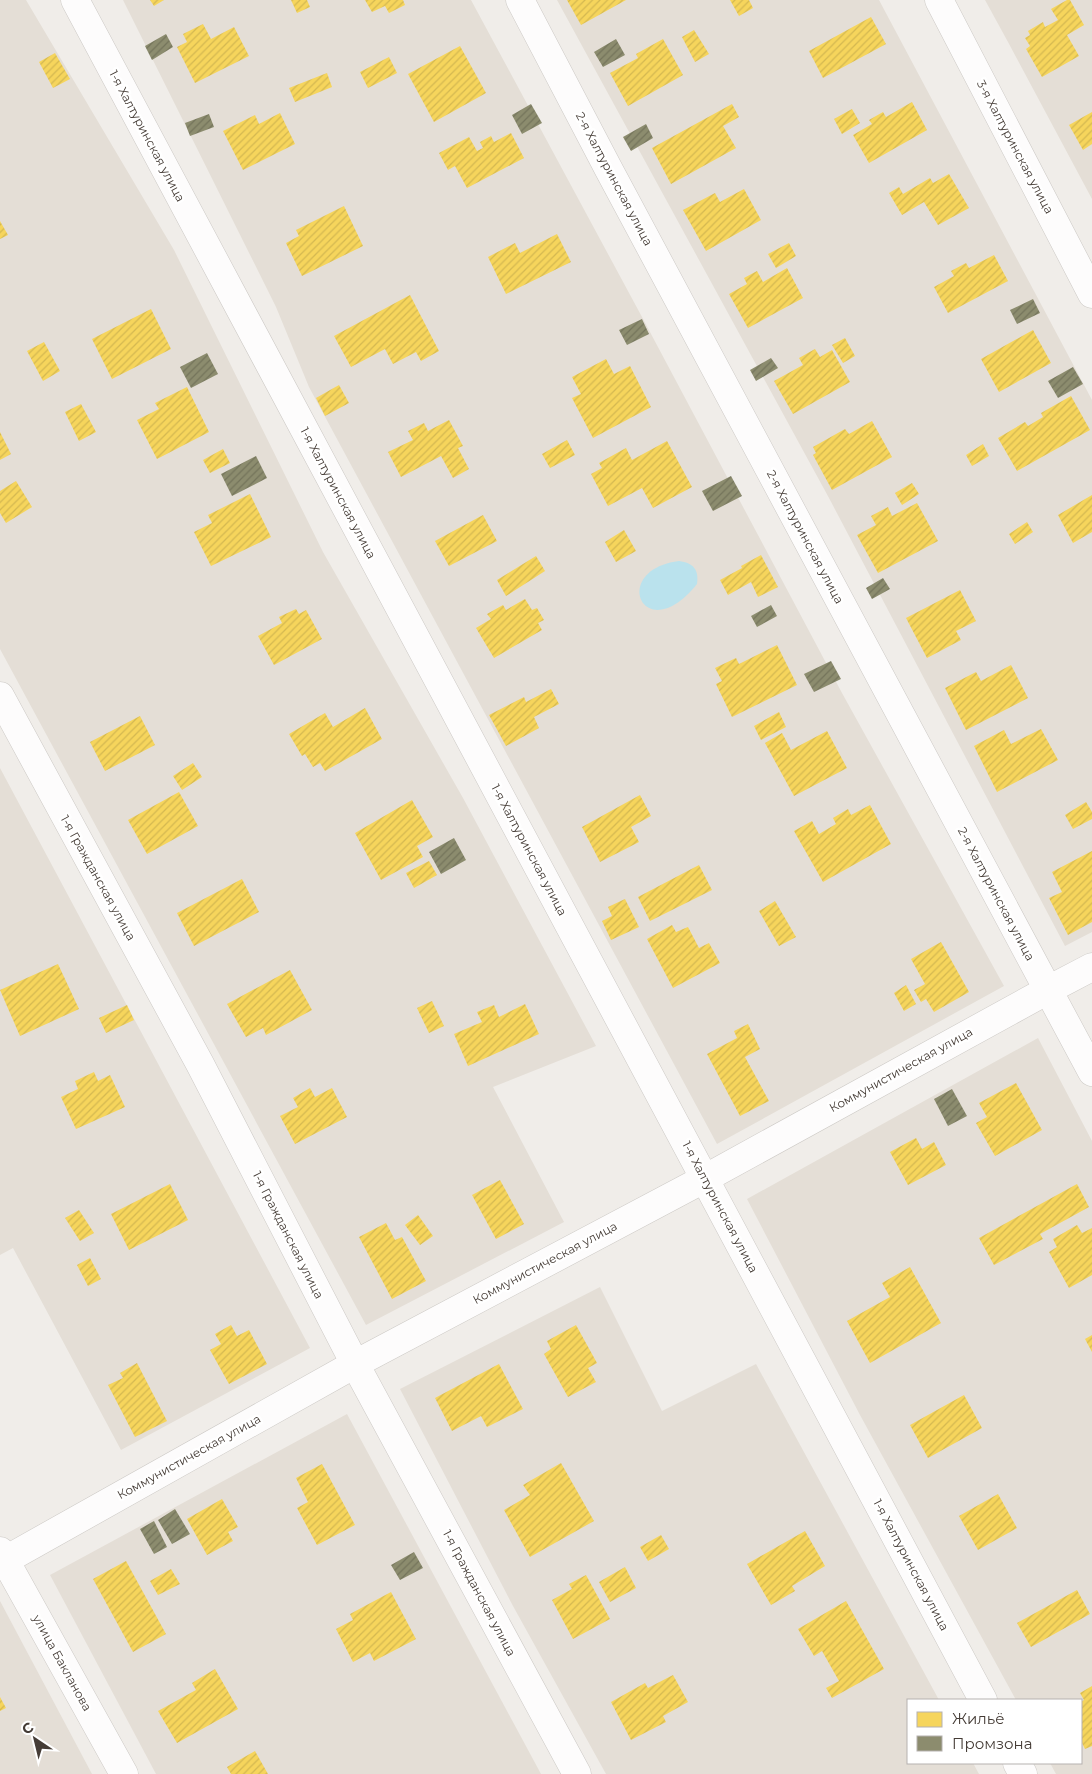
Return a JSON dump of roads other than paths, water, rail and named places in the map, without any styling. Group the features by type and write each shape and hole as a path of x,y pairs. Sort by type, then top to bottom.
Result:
{"street":[{"name":"1-я Халтуринская улица","path":"75,0 982,1699"},
{"name":"2-я Халтуринская улица","path":"520,0 1092,1072"},
{"name":"3-я Халтуринская улица","path":"939,0 1092,294"},
{"name":"1-я Гражданская улица","path":"0,696 200,1064 355,1364 577,1774"},
{"name":"Коммунистическая улица","path":"2,1558 355,1364 704,1179 1092,967"},
{"name":"улица Бакланова","path":"2,1558 124,1774"}],"water":[{"path":"679,561 688,563 694,568 697,574 697,584 678,602 662,610 649,608 642,601 640,590 644,578 657,567"}]}
